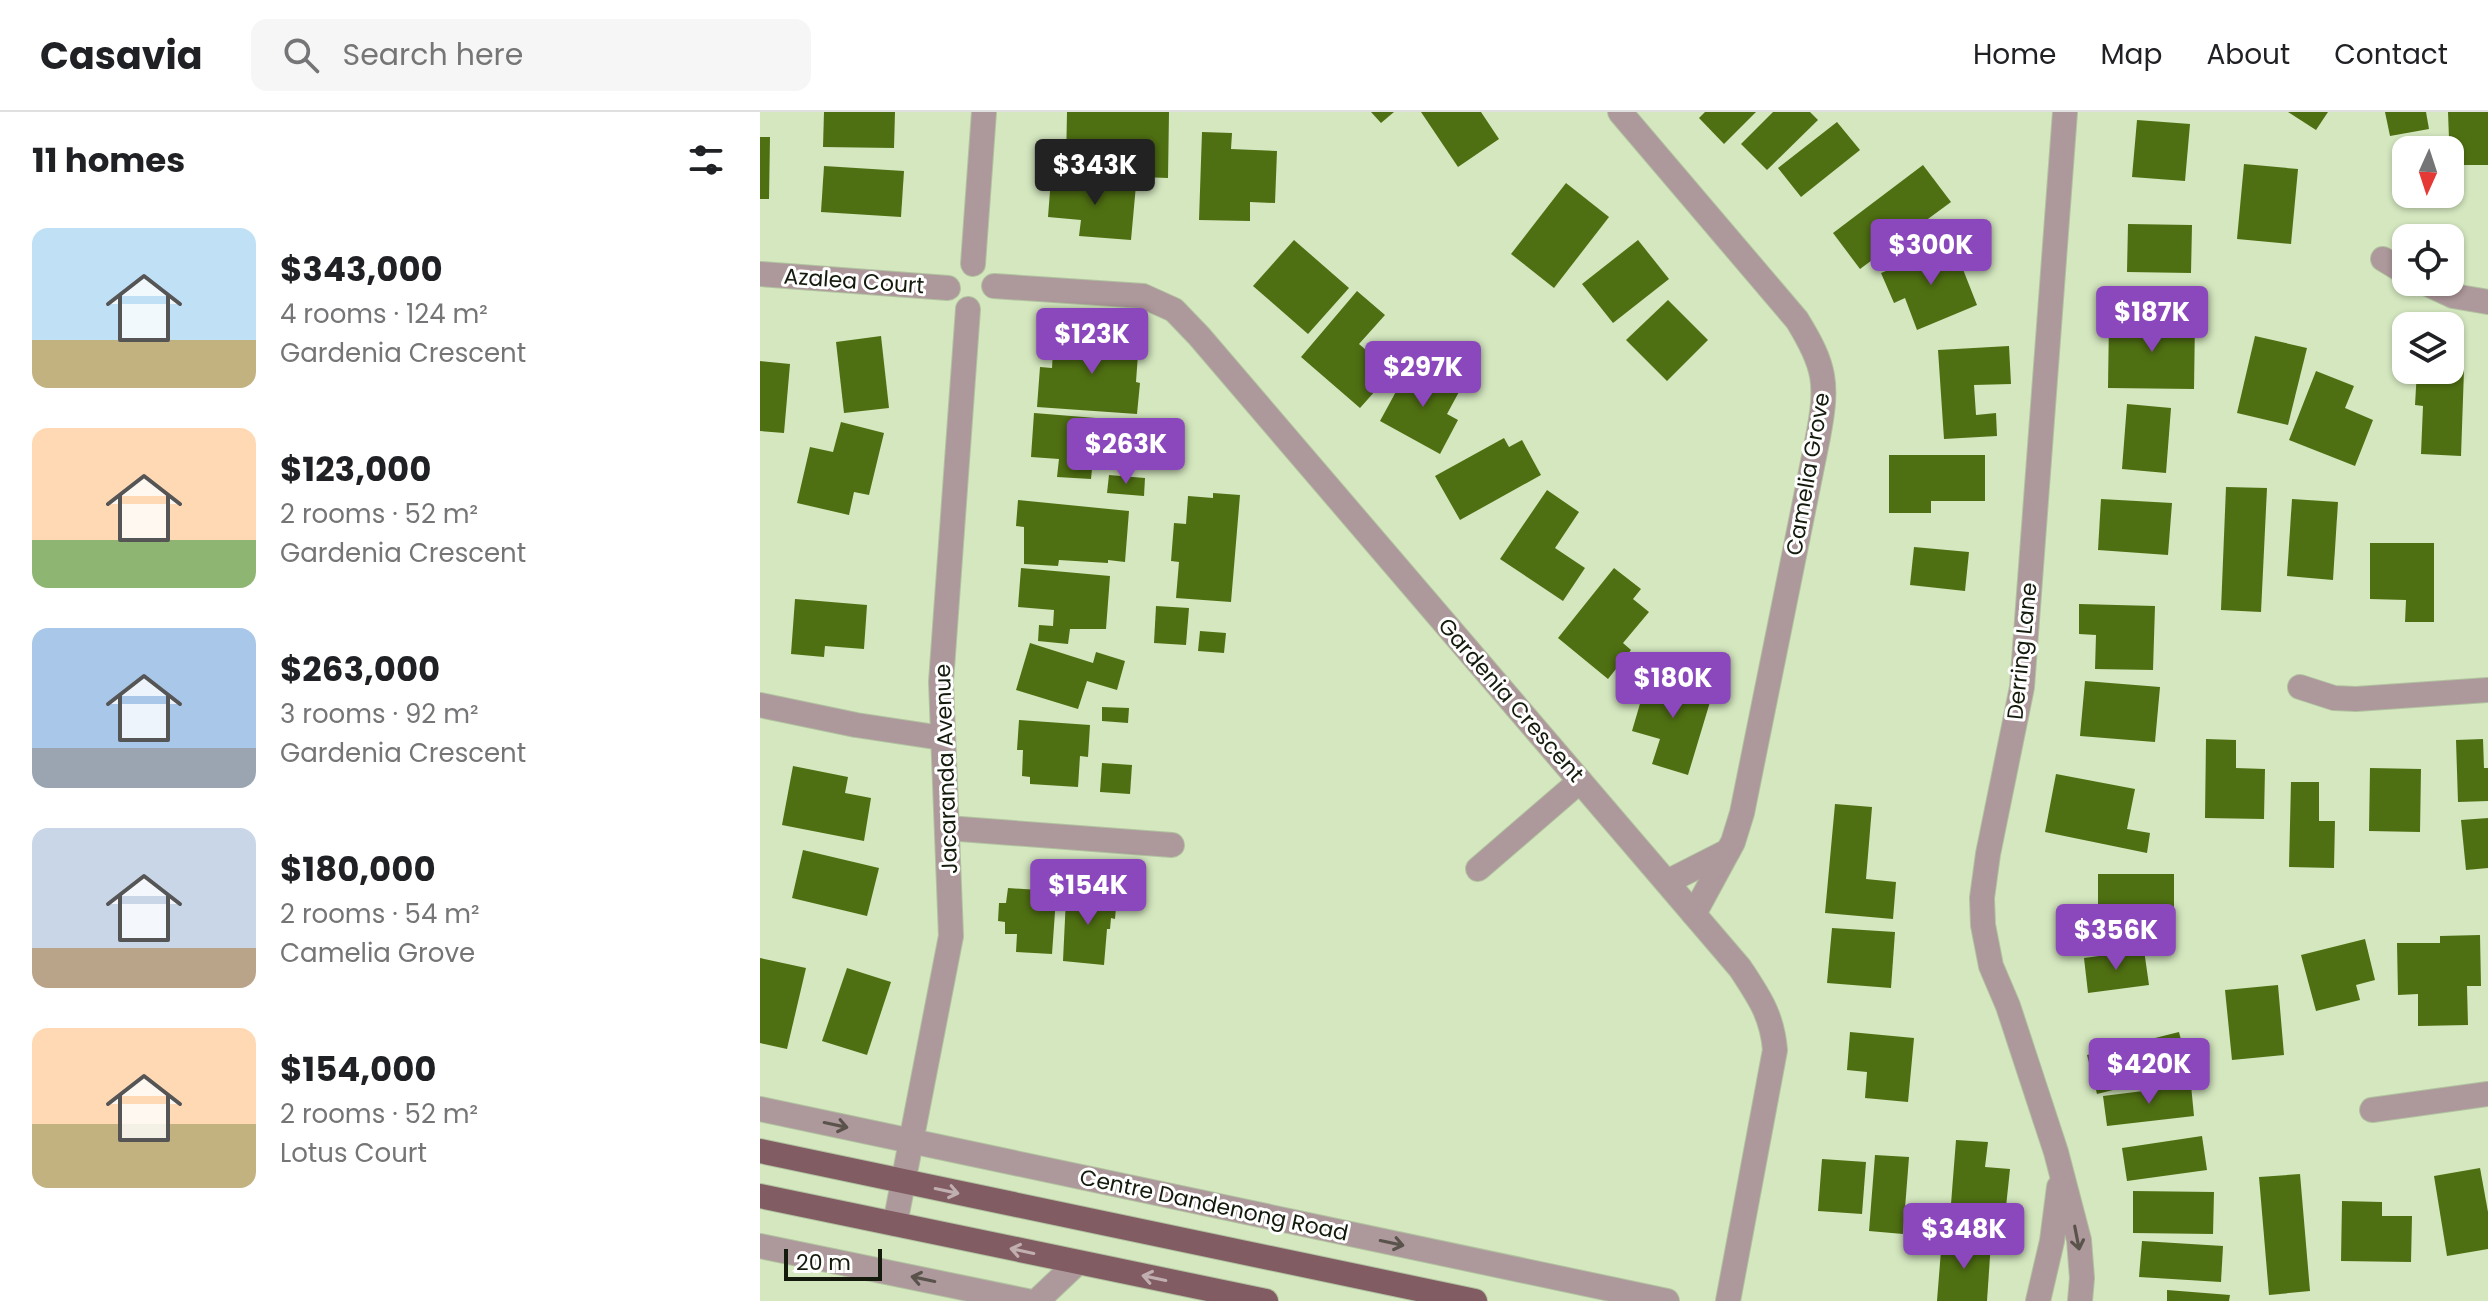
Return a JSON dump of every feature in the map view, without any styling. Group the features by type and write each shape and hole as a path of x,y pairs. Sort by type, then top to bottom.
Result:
{"main road":[{"name":"Centre Dandenong Road","path":"760,1151 1475,1301"},
{"path":"760,1196 1077,1263 1195,1294 1266,1301"}],"street":[{"path":"973,264 984,112"},
{"name":"Camelia Grove","path":"1620,112 1797,320 1819,359 1824,385 1818,437 1742,813 1728,851 1694,914"},
{"name":"Derring Lane","path":"2065,112 2022,687 1982,898 1989,957 2052,1141 2079,1240 2080,1301"},
{"path":"2383,259 2392,264"},
{"path":"973,264 985,269 994,286 986,303 968,309 952,300 948,288 955,270 973,264"},
{"name":"Azalea Court","path":"760,274 948,288"},
{"name":"Gardenia Crescent","path":"994,286 1143,296 1174,310 1740,968 1771,1021 1775,1050 1728,1301"},
{"path":"2453,296 2488,302"},
{"name":"Jacaranda Avenue","path":"895,1224 950,948 941,682 968,309"},
{"path":"2300,687 2334,698 2356,699 2488,690"},
{"path":"760,705 856,725 942,738"},
{"path":"1478,869 1580,781"},
{"path":"947,828 1172,845"},
{"path":"1667,882 1728,851"},
{"path":"2372,1110 2488,1094"},
{"name":"Centre Dandenong Road","path":"760,1109 1667,1301"},
{"name":"Derring Lane","path":"2038,1301 2052,1241 2061,1176"},
{"path":"760,1246 1027,1301"},
{"path":"1037,1301 1077,1263"}],"building":[{"path":"824,112 895,112 894,148 823,147"},
{"path":"1067,112 1169,112 1168,178 1088,175 1088,165 1066,164"},
{"path":"1371,112 1394,112 1381,123"},
{"path":"1421,112 1481,112 1499,139 1458,167"},
{"path":"1705,112 1756,112 1724,144 1699,118"},
{"path":"1773,112 1810,112 1818,120 1767,170 1741,144"},
{"path":"2288,112 2328,112 2316,130"},
{"path":"2385,112 2426,112 2429,129 2390,136"},
{"path":"2448,112 2488,112 2488,165 2464,165 2464,136 2449,136"},
{"path":"2137,120 2190,124 2185,181 2132,177"},
{"path":"1837,122 1860,150 1801,197 1778,168"},
{"path":"1202,132 1232,133 1231,149 1277,151 1275,203 1250,202 1250,221 1199,220"},
{"path":"760,137 770,137 769,199 760,199"},
{"path":"2244,164 2298,169 2291,244 2237,239"},
{"path":"1923,165 1951,202 1860,269 1833,233"},
{"path":"824,166 904,171 901,217 821,212"},
{"path":"1051,178 1136,185 1131,240 1079,236 1081,220 1048,217"},
{"path":"1566,183 1609,217 1554,288 1511,254"},
{"path":"2128,224 2192,225 2191,273 2127,272"},
{"path":"1294,240 1349,288 1308,334 1253,286"},
{"path":"1638,240 1669,279 1613,323 1582,284"},
{"path":"1953,244 1977,305 1917,330 1905,298 1894,303 1881,273"},
{"path":"1357,291 1385,315 1359,344 1392,372 1360,408 1301,357"},
{"path":"1668,300 1708,340 1667,381 1626,340"},
{"path":"2109,319 2195,320 2194,389 2108,388"},
{"path":"1077,334 1139,340 1137,414 1037,407 1040,367 1052,368 1053,351 1061,352 1062,344 1077,344"},
{"path":"881,336 889,408 844,413 836,342"},
{"path":"2255,336 2307,348 2288,425 2237,413"},
{"path":"2009,346 2011,384 1974,385 1976,415 1996,413 1997,436 1944,439 1938,350"},
{"path":"760,361 790,364 784,433 760,431"},
{"path":"1411,364 1460,390 1447,414 1458,420 1440,454 1380,421"},
{"path":"2316,371 2354,386 2345,408 2373,420 2355,466 2289,440"},
{"path":"2416,384 2464,384 2461,456 2421,454 2423,406 2415,405"},
{"path":"2127,404 2171,408 2166,473 2122,469"},
{"path":"1034,413 1096,418 1096,422 1109,423 1106,461 1093,460 1091,479 1057,477 1059,459 1031,457"},
{"path":"841,422 884,433 869,495 854,492 849,515 797,503 810,447 833,452"},
{"path":"1504,438 1509,447 1522,440 1541,475 1460,520 1435,476"},
{"path":"1889,455 1985,455 1985,501 1931,501 1931,513 1889,513"},
{"path":"1109,475 1145,478 1144,496 1107,493"},
{"path":"2226,487 2267,488 2261,612 2221,610"},
{"path":"1547,490 1579,512 1555,548 1585,568 1563,601 1500,559"},
{"path":"1213,493 1240,495 1231,602 1176,598 1179,562 1171,561 1174,523 1186,524 1188,496 1213,498"},
{"path":"2101,499 2172,503 2168,555 2098,550"},
{"path":"2292,499 2338,502 2333,580 2287,576"},
{"path":"1018,500 1129,511 1125,562 1059,560 1058,566 1024,564 1024,527 1016,526"},
{"path":"2370,543 2434,543 2434,622 2405,622 2406,600 2370,599"},
{"path":"1914,547 1969,552 1965,591 1910,585"},
{"path":"1021,568 1110,576 1106,629 1070,629 1068,644 1038,641 1039,625 1053,626 1054,610 1018,607"},
{"path":"1614,568 1641,589 1633,599 1649,612 1623,643 1631,650 1608,679 1558,638"},
{"path":"795,599 867,605 864,649 825,646 824,657 791,654"},
{"path":"2079,604 2155,606 2153,670 2095,669 2096,635 2079,634"},
{"path":"1156,606 1189,608 1186,645 1154,643"},
{"path":"1200,631 1226,633 1224,653 1198,651"},
{"path":"1030,643 1093,663 1096,652 1125,661 1117,690 1087,681 1078,709 1016,690"},
{"path":"1649,673 1713,692 1688,775 1652,764 1660,739 1632,731"},
{"path":"2085,681 2160,687 2155,742 2080,736"},
{"path":"1102,707 1129,708 1128,723 1102,721"},
{"path":"1019,720 1090,725 1088,757 1080,756 1078,787 1030,784 1030,777 1022,776 1023,750 1017,750"},
{"path":"2206,739 2236,740 2236,768 2265,769 2264,819 2205,818"},
{"path":"2483,739 2484,768 2488,768 2488,801 2458,802 2456,740"},
{"path":"1102,763 1132,765 1130,794 1100,792"},
{"path":"793,766 848,777 845,793 871,798 864,841 782,825"},
{"path":"2370,768 2421,769 2420,832 2369,831"},
{"path":"2056,774 2135,789 2127,829 2150,833 2147,853 2045,832"},
{"path":"2291,782 2319,782 2319,821 2335,821 2334,868 2289,867"},
{"path":"1835,804 1872,807 1866,879 1896,882 1893,919 1825,913"},
{"path":"2488,818 2488,868 2466,870 2461,820"},
{"path":"803,850 879,868 867,916 792,898"},
{"path":"2098,874 2174,874 2174,930 2098,931"},
{"path":"1008,888 1039,890 1039,897 1056,898 1052,954 1016,952 1017,934 1005,934 1005,922 998,921 999,903 1006,903"},
{"path":"1082,892 1117,895 1115,919 1111,918 1110,929 1107,929 1104,965 1063,961 1066,898 1082,898"},
{"path":"1832,928 1895,932 1891,988 1827,983"},
{"path":"2480,935 2481,986 2467,986 2468,1025 2418,1026 2418,994 2398,995 2397,943 2440,943 2440,936"},
{"path":"2365,939 2375,980 2356,985 2360,1000 2316,1011 2301,955"},
{"path":"2144,950 2149,985 2088,993 2084,958"},
{"path":"760,958 806,968 787,1049 760,1043"},
{"path":"847,968 891,982 867,1055 822,1041"},
{"path":"2278,985 2284,1055 2232,1060 2225,990"},
{"path":"1850,1032 1914,1038 1908,1102 1865,1098 1867,1072 1847,1070"},
{"path":"2179,1032 2189,1071 2097,1094 2087,1055"},
{"path":"2191,1085 2194,1116 2107,1126 2103,1096"},
{"path":"2202,1136 2207,1170 2127,1181 2122,1148"},
{"path":"1956,1140 1988,1142 1985,1167 2010,1169 2004,1226 1972,1223 1974,1206 1951,1204"},
{"path":"1875,1155 1909,1157 1903,1234 1869,1231"},
{"path":"1822,1159 1866,1162 1862,1214 1818,1211"},
{"path":"2480,1168 2488,1212 2488,1249 2447,1256 2434,1176"},
{"path":"2300,1174 2310,1291 2269,1295 2259,1177"},
{"path":"2133,1191 2214,1192 2213,1234 2133,1233"},
{"path":"2342,1201 2382,1202 2382,1216 2412,1216 2411,1262 2341,1261"},
{"path":"1942,1238 1991,1242 1987,1301 1937,1301"},
{"path":"2142,1241 2223,1246 2221,1282 2139,1277"},
{"path":"2167,1290 2230,1295 2229,1301 2167,1301"}]}
